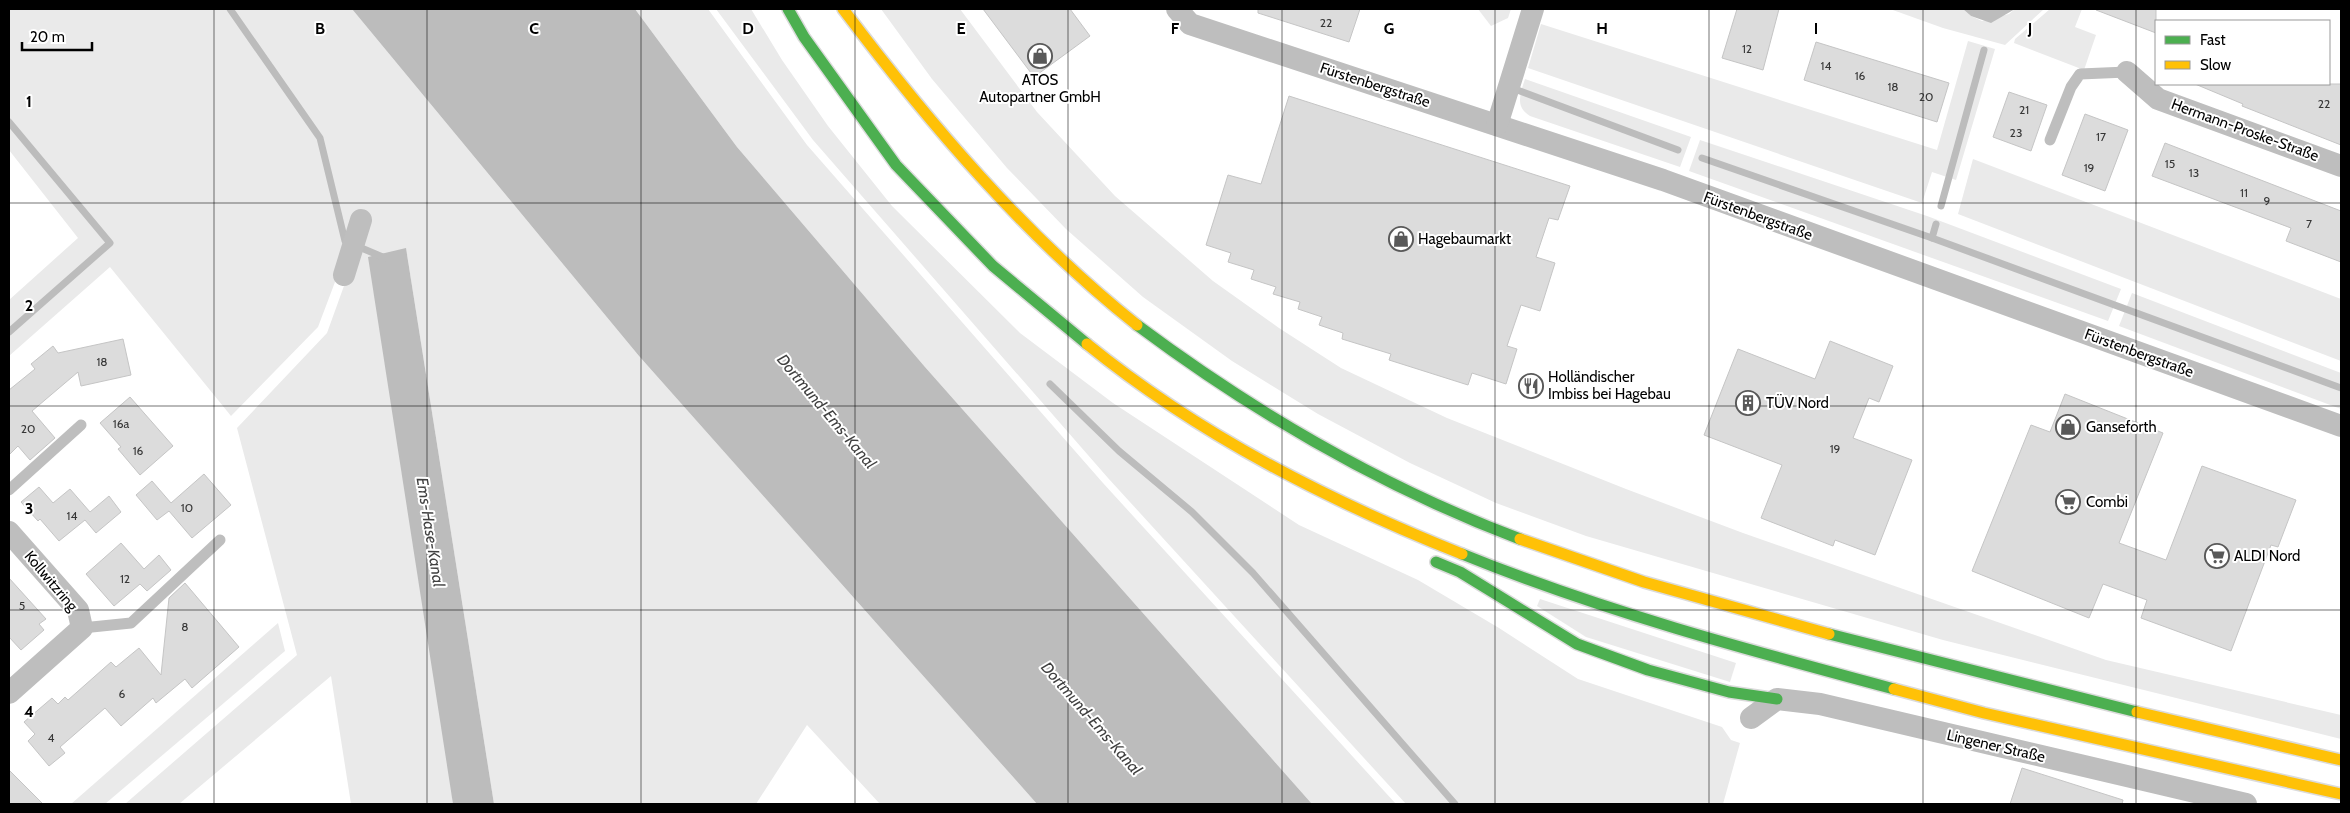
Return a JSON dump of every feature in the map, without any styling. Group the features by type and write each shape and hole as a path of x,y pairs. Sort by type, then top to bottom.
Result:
{"highway":[{"path":"788,9 804,38 896,165 993,266 1105,358 1197,422 1277,470 1334,499 1417,536 1531,582 1711,639 1984,713 2341,794"},
{"path":"843,9 941,134 991,190 1040,240 1135,324 1216,382 1301,434 1426,500 1570,558 1756,615 1999,679 2341,760"},
{"path":"1231,443 1280,484"},
{"path":"1428,558 1460,572 1577,644 1648,670 1711,687 1777,699"}],"street":[{"name":"Fürstenbergstraße","path":"1177,9 1190,24 1664,180 2341,426"},
{"path":"1497,125 1533,9"},
{"name":"Hermann-Proske-Straße","path":"2128,72 2158,99 2341,166"},
{"path":"344,275 361,220"},
{"name":"Kollwitzring","path":"9,532 78,610 82,628 9,693"},
{"path":"1751,718 1777,699"},
{"name":"Lingener Straße","path":"1777,699 1820,704 2246,804"}],"lane":[{"path":"2050,140 2071,87 2080,74 2128,72"},
{"path":"9,490 81,425"},
{"path":"82,628 131,623 220,540"}],"shaded area":[{"path":"9,9 352,9 639,356 1037,804 880,804 807,725 756,804 494,804 406,248 453,804 351,804 331,676 179,804 125,804 297,655 237,428 327,333 349,272 335,282 318,327 231,416 110,267 9,356 9,300 78,238 9,150"},
{"path":"635,9 708,9 807,145 1103,483 1396,804 1312,804 925,367 737,147"},
{"path":"716,9 751,9 782,60 828,126 892,206 1020,333 1113,403 1299,525 1418,580 1499,628 1578,679 1722,727 1731,740 1740,743 1723,804 1406,804 1108,478 813,140"},
{"path":"881,9 960,9 1037,112 1115,196 1213,281 1279,328 1341,368 1447,418 1626,489 1743,533 2106,660 2341,715 2341,739 1943,640 1586,536 1496,503 1410,463 1318,414 1232,361 1143,297 1066,229 1007,168 932,79"},
{"path":"1478,9 1511,9 1508,18 1491,26"},
{"path":"1890,9 1963,9 1971,16 1982,21 2009,14 2015,9 2044,9 2005,45 1943,28"},
{"path":"2050,9 2082,9 2075,27 2096,35 2084,70 2014,43 2015,39"},
{"path":"1541,24 1937,150 1968,41 1995,49 1956,180 1932,172 1922,203 1528,68"},
{"path":"1525,79 1691,137 1680,167 1530,116 1522,109 1520,100"},
{"path":"1700,140 1927,216 2121,289 2108,321 1689,171"},
{"path":"1973,159 2341,299 2341,361 1958,214"},
{"path":"2132,293 2341,373 2341,409 2119,326"},
{"path":"1540,599 1736,663 1730,682 1586,637 1537,606"},
{"path":"278,623 285,651 105,804 71,804"}],"water":[{"name":"Dortmund-Ems-Kanal","path":"352,9 635,9 737,147 925,367 1312,804 1037,804 639,356"},
{"path":"1963,9 2015,9 1991,23 1971,16"},
{"name":"Ems-Hase-Kanal","path":"406,248 494,804 453,804 368,257"}],"building":[{"name":"ATOS Autopartner GmbH","path":"983,9 1070,9 1090,36 1034,77"},
{"path":"1258,9 1360,9 1349,42 1258,13"},
{"path":"1737,9 1779,9 1763,70 1722,58"},
{"path":"2156,9 2155,33 2096,10"},
{"path":"1816,42 1949,83 1937,122 1804,80"},
{"path":"2341,84 2341,145 2242,106 2243,104 2197,85"},
{"path":"2009,92 2047,105 2031,151 1993,137"},
{"name":"Hagebaumarkt","path":"1289,96 1570,186 1558,220 1549,218 1536,257 1555,263 1540,311 1521,305 1507,346 1517,349 1506,384 1472,373 1468,385 1389,360 1391,354 1342,339 1343,333 1319,325 1322,317 1298,309 1300,302 1273,294 1276,287 1251,279 1254,270 1228,262 1231,253 1206,245 1228,175 1261,184"},
{"path":"2085,114 2128,130 2105,191 2062,175"},
{"path":"2165,143 2341,211 2341,262 2286,241 2291,228 2152,176"},
{"path":"123,339 131,375 81,386 78,372 32,411 55,438 30,460 18,446 9,455 9,390 35,369 31,364 53,346 58,353"},
{"path":"1830,341 1893,366 1879,402 1869,398 1853,438 1912,460 1875,555 1835,540 1833,546 1761,518 1782,465 1704,435 1738,349 1815,379"},
{"path":"2065,394 2163,433 2119,543 2166,560 2202,466 2296,500 2278,547 2271,545 2231,651 2141,618 2147,600 2103,584 2089,618 1972,571 2031,425 2050,432"},
{"path":"130,397 173,446 140,475 118,449 121,447 100,423"},
{"path":"204,474 231,505 192,538 169,511 157,520 136,495 152,481 171,503"},
{"path":"39,487 53,503 70,489 90,512 109,496 121,512 96,533 85,520 59,541 40,519 38,521 21,502"},
{"path":"121,543 144,569 159,555 171,570 147,591 140,584 114,606 86,574"},
{"path":"9,578 46,619 39,624 44,630 21,650 9,637"},
{"path":"185,583 239,647 192,688 185,679 156,703 153,698 121,726 105,708 60,747 65,753 49,766 28,741 35,734 24,722 52,698 58,704 65,697 68,700 111,662 116,667 139,648 161,675 169,598"},
{"path":"2022,768 2123,800 2122,804 2010,804"},
{"path":"9,770 43,804 9,804"}],"waterway":[{"path":"230,9 320,138 345,241 385,258"},
{"path":"1941,206 1984,50"},
{"path":"1512,88 1678,150"},
{"path":"9,122 110,243 9,332"},
{"path":"1702,158 1932,238"},
{"path":"1936,224 1932,238 2341,388"},
{"path":"1050,384 1119,451 1192,512 1253,573 1455,804"}],"traffic: fast":[{"path":"788,9 804,37 896,165 993,266 1087,344"},
{"path":"1137,325 1227,388 1321,446 1419,496 1520,539"},
{"path":"1462,554 1568,594 1676,628 1894,689"},
{"path":"1436,562 1460,572 1577,644 1648,670 1729,692 1777,699"},
{"path":"1829,634 2137,712"}],"traffic: slow":[{"path":"843,9 944,136 1017,216 1096,291 1137,325"},
{"path":"1087,344 1174,408 1267,463 1363,512 1462,554"},
{"path":"1520,539 1644,582 1829,634"},
{"path":"1894,689 1984,713 2341,794"},
{"path":"2137,712 2341,760"}],"place":[{"name":"ATOS Autopartner GmbH","path":"1040,56"},
{"name":"Hagebaumarkt","path":"1401,239"},
{"name":"Holländischer Imbiss bei Hagebau","path":"1531,386"},
{"name":"TÜV Nord","path":"1748,403"},
{"name":"Ganseforth","path":"2068,427"},
{"name":"Combi","path":"2068,502"},
{"name":"ALDI Nord","path":"2217,556"}]}
